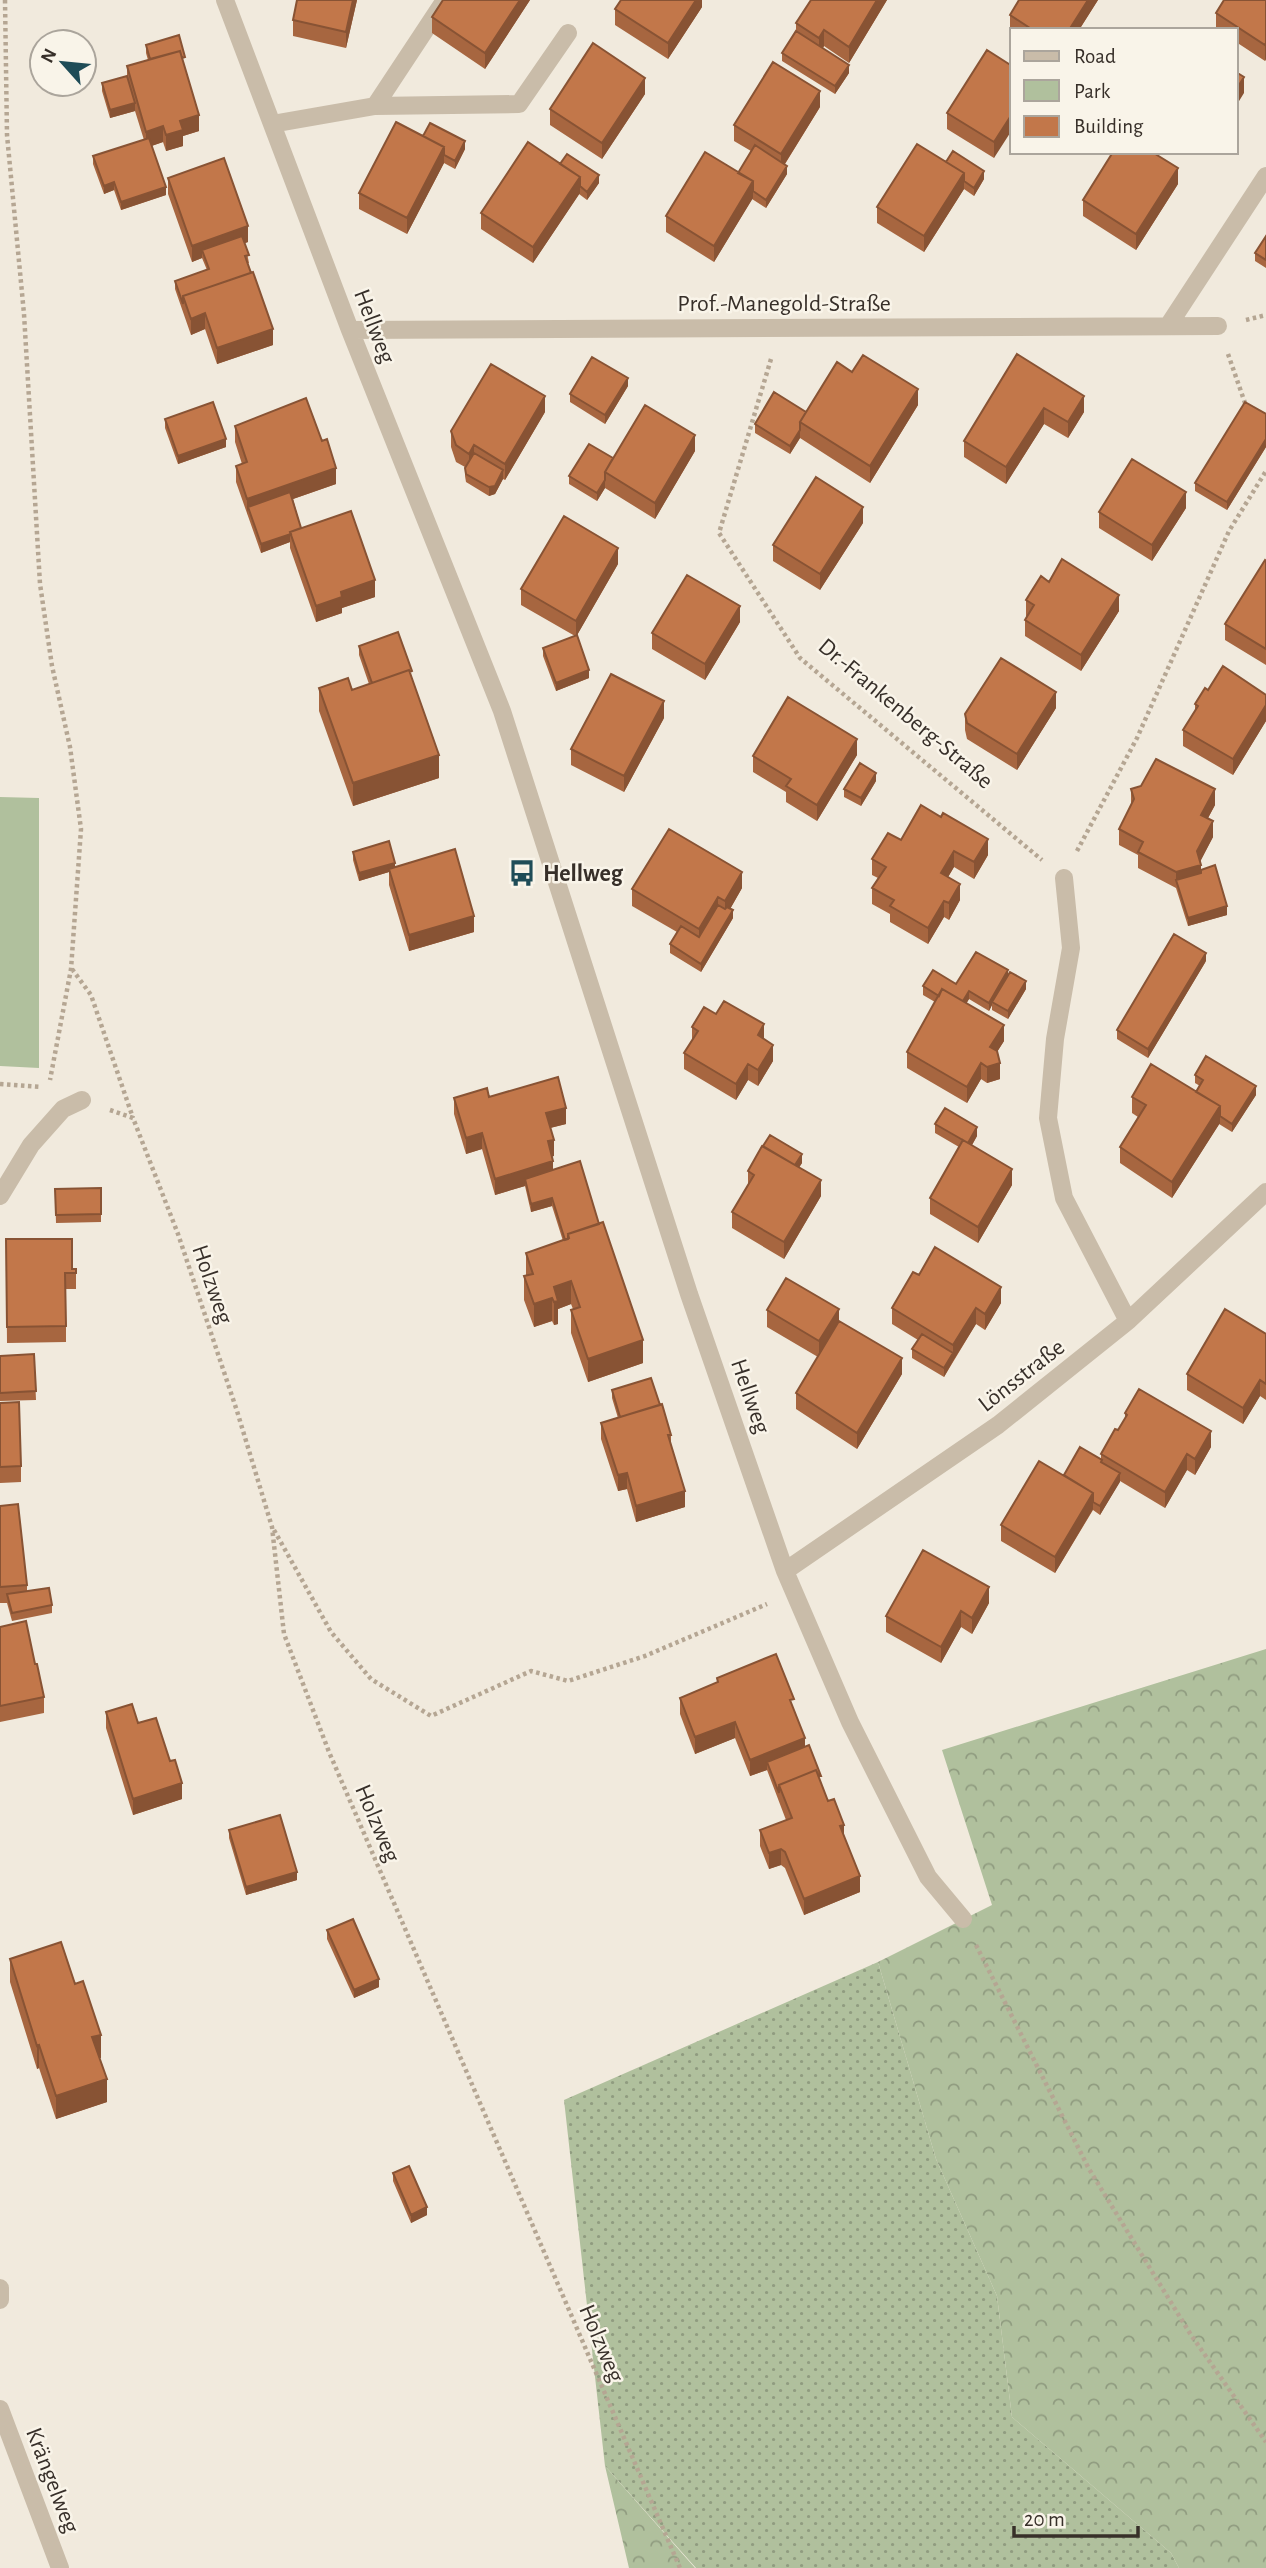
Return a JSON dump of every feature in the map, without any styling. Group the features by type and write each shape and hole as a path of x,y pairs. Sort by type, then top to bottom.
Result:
{"street":[{"name":"Hellweg","path":"225,0 350,330 502,711 690,1294 785,1571 850,1723 928,1877 963,1919"},
{"path":"375,106 445,0"},
{"path":"272,124 375,106 520,104 568,33"},
{"path":"1168,327 1266,176"},
{"name":"Prof.-Manegold-Straße","path":"350,330 1218,326"},
{"path":"1064,878 1071,948 1055,1039 1048,1118 1064,1198 1128,1321"},
{"path":"0,1196 31,1145 63,1109 82,1100"},
{"name":"Lönsstraße","path":"785,1571 998,1425 1128,1321 1266,1192"},
{"path":"0,2288 0,2300"},
{"name":"Krängelweg","path":"0,2409 60,2568"}],"path":[{"path":"5,0 7,135 24,314 40,584 52,666 70,747 81,829 71,969 49,1088"},
{"path":"1218,326 1245,403 1257,411"},
{"name":"Dr.-Frankenberg-Straße","path":"781,328 719,533 800,658 1064,878"},
{"path":"1064,878 1137,738 1229,531 1266,471"},
{"name":"Holzweg","path":"71,969 91,995 133,1118 178,1234 237,1411 272,1527 284,1634 329,1752 680,2568"},
{"path":"82,1100 133,1118"},
{"path":"272,1527 331,1632 371,1679 431,1716 531,1671 568,1681 645,1656 793,1591"},
{"path":"963,1919 1089,2169 1191,2334 1266,2442"}],"green space":[{"path":"0,797 39,798 39,1068 0,1066"},
{"path":"1266,1649 1266,2568 1179,2568 1171,2553 1012,2417 997,2296 936,2159 878,1962 992,1905 942,1750"},
{"path":"878,1962 936,2159 997,2296 1012,2417 1171,2553 1179,2568 696,2568 605,2466 564,2100"},
{"path":"605,2466 695,2568 629,2568"}],"building":[{"path":"297,0 353,0 346,32 293,20"},
{"path":"443,0 520,0 485,53 432,17"},
{"path":"621,0 696,0 668,43 615,9"},
{"path":"811,0 877,0 849,47 824,30 819,38 796,23"},
{"path":"1019,0 1088,0 1070,28 1030,28 1010,15"},
{"path":"1224,0 1266,0 1265,45 1216,13"},
{"path":"796,31 849,65 835,86 782,53"},
{"path":"179,35 185,57 182,58 180,51 150,59 146,45"},
{"path":"593,43 645,78 602,143 550,109"},
{"path":"987,50 1010,65 1010,117 994,142 947,113"},
{"path":"180,51 199,115 180,121 183,130 166,135 163,126 146,132 127,66"},
{"path":"773,62 820,91 781,154 734,125"},
{"path":"1238,73 1244,77 1238,87"},
{"path":"127,76 135,103 110,110 102,83"},
{"path":"396,122 444,147 407,218 359,193"},
{"path":"430,123 465,141 455,161 444,155 444,147 423,136"},
{"path":"149,138 166,187 121,202 114,182 104,186 93,156"},
{"path":"528,142 580,177 533,247 481,213"},
{"path":"917,144 964,173 924,236 877,207"},
{"path":"755,145 787,166 766,200 753,191 753,181 738,173"},
{"path":"953,151 984,171 974,188 964,181 964,173 946,162"},
{"path":"705,152 753,181 714,246 666,216"},
{"path":"567,154 599,175 587,192 580,186 580,177 560,164"},
{"path":"1112,154 1155,154 1178,168 1136,234 1083,200"},
{"path":"224,158 248,226 192,246 168,178"},
{"path":"242,236 249,255 245,256 251,273 183,296 183,304 175,281 209,269 202,250"},
{"path":"1266,236 1266,260 1255,253"},
{"path":"253,272 273,329 217,348 205,313 191,319 183,296"},
{"path":"1017,354 1084,396 1068,422 1044,408 1006,467 964,441"},
{"path":"863,355 918,389 870,466 800,422 837,362 852,372"},
{"path":"592,357 628,378 605,415 570,394"},
{"path":"491,364 545,396 505,464 474,445 469,454 456,445 451,431"},
{"path":"774,392 806,412 800,422 800,430 790,446 755,424"},
{"path":"306,398 322,441 327,439 336,468 247,499 236,466 247,462 235,426"},
{"path":"213,402 226,439 178,456 165,419"},
{"path":"1245,402 1266,414 1266,439 1227,502 1195,483"},
{"path":"645,405 695,435 655,503 605,472"},
{"path":"589,444 613,458 597,493 569,476"},
{"path":"474,453 503,470 495,486 489,487 466,474 465,468"},
{"path":"1132,459 1186,492 1152,545 1099,512"},
{"path":"816,477 863,507 820,574 773,545"},
{"path":"290,492 301,528 261,544 248,507"},
{"path":"351,511 375,580 341,592 342,597 316,606 290,532"},
{"path":"564,516 618,548 576,621 521,589"},
{"path":"1062,559 1119,595 1081,655 1025,620 1034,605 1026,600 1041,576 1049,582"},
{"path":"1266,561 1266,649 1225,624"},
{"path":"687,575 740,606 705,664 652,633"},
{"path":"398,632 412,671 372,683 359,646"},
{"path":"577,635 589,670 556,683 543,648"},
{"path":"1001,658 1056,692 1017,754 967,723 965,714"},
{"path":"1223,666 1266,695 1266,705 1233,759 1183,730 1198,706 1195,704 1205,688 1208,690"},
{"path":"409,670 439,755 353,783 319,688 348,678 352,690"},
{"path":"611,674 664,701 624,776 571,749"},
{"path":"788,697 857,739 817,805 786,786 791,779 753,756"},
{"path":"1156,759 1215,789 1201,815 1213,821 1197,851 1201,865 1176,872 1138,852 1143,842 1119,829 1134,799 1131,789 1141,786"},
{"path":"860,763 876,773 861,798 844,789"},
{"path":"921,805 941,817 943,813 988,839 974,862 954,851 941,873 960,884 949,903 944,901 928,928 890,906 894,900 872,888 886,867 872,859 888,833 901,840"},
{"path":"669,829 742,872 725,901 718,897 699,929 632,889"},
{"path":"389,841 395,863 359,873 353,852"},
{"path":"455,849 474,916 409,935 389,869"},
{"path":"1215,865 1227,906 1188,918 1176,880 1201,873 1201,870"},
{"path":"718,905 733,910 701,964 670,944 681,926 699,937"},
{"path":"1174,934 1206,953 1148,1049 1117,1030"},
{"path":"976,952 1008,970 989,1003 969,991 963,1001 942,989 939,996 923,986 933,970 956,984"},
{"path":"1010,972 1026,981 1008,1011 992,1002"},
{"path":"942,989 1004,1025 990,1047 997,1051 1000,1063 987,1067 981,1063 967,1087 907,1052"},
{"path":"724,1001 764,1024 758,1035 773,1045 758,1070 748,1064 736,1084 684,1053 698,1031 692,1027 704,1007 716,1014"},
{"path":"1206,1056 1256,1086 1232,1124 1220,1116 1220,1106 1196,1092 1203,1080 1195,1075"},
{"path":"1151,1064 1220,1106 1172,1182 1120,1147 1146,1105 1132,1097"},
{"path":"558,1077 566,1108 546,1113 554,1140 548,1141 553,1161 495,1179 482,1133 466,1138 454,1098 487,1088 489,1097"},
{"path":"945,1108 977,1127 968,1143 935,1124"},
{"path":"770,1135 802,1154 795,1165 763,1146"},
{"path":"963,1140 1012,1169 978,1227 930,1198"},
{"path":"762,1146 821,1180 784,1242 732,1212 754,1175 748,1171"},
{"path":"580,1161 599,1224 568,1234 568,1239 565,1240 552,1198 531,1204 525,1179"},
{"path":"101,1188 101,1214 56,1215 55,1189"},
{"path":"603,1222 643,1340 588,1359 571,1310 580,1307 571,1281 554,1287 558,1301 554,1302 552,1298 534,1304 524,1276 533,1274 526,1253 569,1238 568,1234"},
{"path":"6,1239 72,1239 72,1269 76,1269 76,1273 65,1273 66,1326 7,1327"},
{"path":"935,1247 1001,1287 985,1314 976,1308 953,1345 892,1308 913,1272 919,1275"},
{"path":"786,1278 839,1309 819,1341 767,1310"},
{"path":"1225,1309 1266,1334 1266,1384 1260,1380 1243,1408 1187,1374"},
{"path":"839,1321 902,1358 857,1433 796,1393"},
{"path":"922,1334 953,1353 944,1368 912,1349"},
{"path":"34,1354 36,1391 0,1393 0,1356"},
{"path":"651,1378 660,1405 620,1417 612,1390"},
{"path":"1139,1389 1211,1431 1195,1459 1187,1454 1165,1492 1101,1454 1115,1429 1118,1430 1127,1415 1125,1413"},
{"path":"19,1402 21,1466 0,1467 0,1403"},
{"path":"662,1404 671,1435 668,1435 685,1491 636,1506 627,1473 618,1475 601,1423"},
{"path":"1080,1447 1120,1473 1100,1506 1093,1502 1093,1493 1064,1475"},
{"path":"1039,1461 1093,1493 1055,1557 1001,1525"},
{"path":"18,1504 27,1585 0,1587 0,1506"},
{"path":"923,1550 989,1587 972,1618 961,1611 941,1647 886,1616"},
{"path":"49,1588 52,1605 12,1613 7,1594"},
{"path":"26,1621 44,1697 0,1706 0,1627"},
{"path":"776,1654 794,1699 790,1700 805,1738 750,1760 735,1722 695,1737 680,1698 718,1682 717,1678"},
{"path":"132,1704 138,1723 156,1718 170,1761 175,1760 182,1783 133,1799 106,1712"},
{"path":"809,1745 821,1776 816,1770 779,1785 779,1793 767,1762"},
{"path":"816,1770 828,1801 834,1799 844,1825 840,1826 860,1876 804,1899 785,1852 781,1849 769,1853 760,1830 792,1818 779,1785"},
{"path":"280,1815 297,1872 246,1887 229,1830"},
{"path":"353,1919 379,1979 354,1990 327,1930"},
{"path":"61,1942 75,1984 83,1981 101,2035 92,2037 107,2079 56,2096 10,1959"},
{"path":"409,2166 427,2207 411,2215 393,2173"}],"place":[{"name":"Hellweg","path":"522,873"}]}
